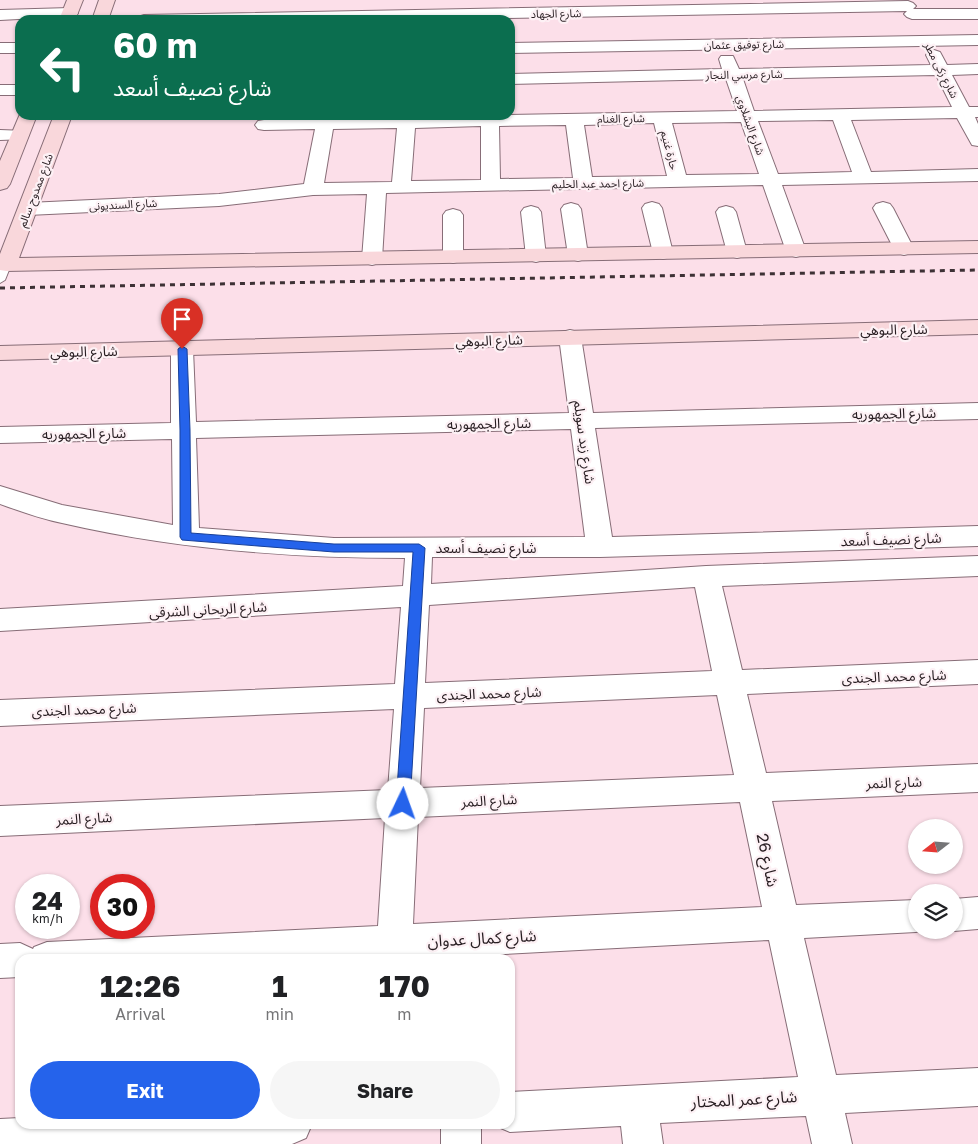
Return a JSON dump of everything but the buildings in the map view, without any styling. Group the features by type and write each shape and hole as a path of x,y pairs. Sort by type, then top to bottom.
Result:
{"street":[{"path":"102,15 107,0"},
{"path":"291,15 294,0"},
{"name":"شارع الجهاد","path":"376,15 707,5 909,7 978,14"},
{"name":"شارع البشلاوي","path":"707,5 796,250"},
{"name":"شارع زكى مطر","path":"909,7 942,70 971,112 978,141"},
{"path":"0,14 70,11"},
{"name":"شارع توفيق عثمان","path":"515,48 978,40"},
{"path":"836,42 855,79"},
{"path":"759,43 782,80"},
{"path":"624,46 633,84"},
{"path":"555,47 560,87"},
{"path":"0,48 15,48"},
{"name":"شارع مرسي النجار","path":"515,80 560,87 633,84 732,74 782,80 855,79 942,70 978,69"},
{"path":"0,90 15,90"},
{"name":"شارع الغنام","path":"354,120 408,122 490,121 971,112"},
{"path":"840,115 864,178"},
{"name":"حارة غنيم","path":"662,118 678,182"},
{"path":"574,119 583,183"},
{"path":"0,184 26,120"},
{"name":"شارع ممدوح سالم","path":"3,272 61,120"},
{"name":"شارع الغنام","path":"264,125 316,120"},
{"path":"313,189 327,120"},
{"path":"490,121 491,185"},
{"path":"401,187 408,122"},
{"path":"0,135 20,135"},
{"name":"شارع احمد عبد الحليم","path":"218,200 313,189 978,175"},
{"path":"372,259 377,188"},
{"name":"شارع السنديونى","path":"28,209 218,200"},
{"path":"652,208 663,253"},
{"path":"883,208 904,248"},
{"path":"571,209 578,255"},
{"path":"532,212 536,256"},
{"path":"726,212 737,252"},
{"path":"453,215 453,257"},
{"path":"3,272 372,259 978,247"},
{"name":"شارع البوهي","path":"0,353 978,327"},
{"name":"شارع زيد سويلم","path":"570,337 600,547"},
{"path":"182,349 186,537"},
{"name":"شارع الجمهوريه","path":"0,435 978,411"},
{"name":"شارع نصيف أسعد","path":"0,495 61,514 186,537 334,548 600,547 978,536"},
{"path":"394,950 419,548"},
{"path":"416,595 706,576 978,566"},
{"name":"شارع 26","path":"706,576 832,1144"},
{"name":"شارع الريحانى الشرقى","path":"0,620 265,606 416,595"},
{"name":"شارع محمد الجندى","path":"0,713 978,672"},
{"name":"شارع النمر","path":"0,821 978,778"},
{"path":"963,914 978,913"},
{"name":"شارع كمال عدوان","path":"240,954 394,950 782,923 908,916"},
{"path":"0,961 15,960"},
{"name":"شارع عمر المختار","path":"515,1112 978,1087"},
{"path":"638,1105 643,1144"},
{"path":"461,1129 461,1144"},
{"path":"0,1139 80,1140 273,1131"}],"railway":[{"path":"0,288 978,270"}],"route":[{"path":"182,349 186,537 334,548 419,548 403,804"}]}
